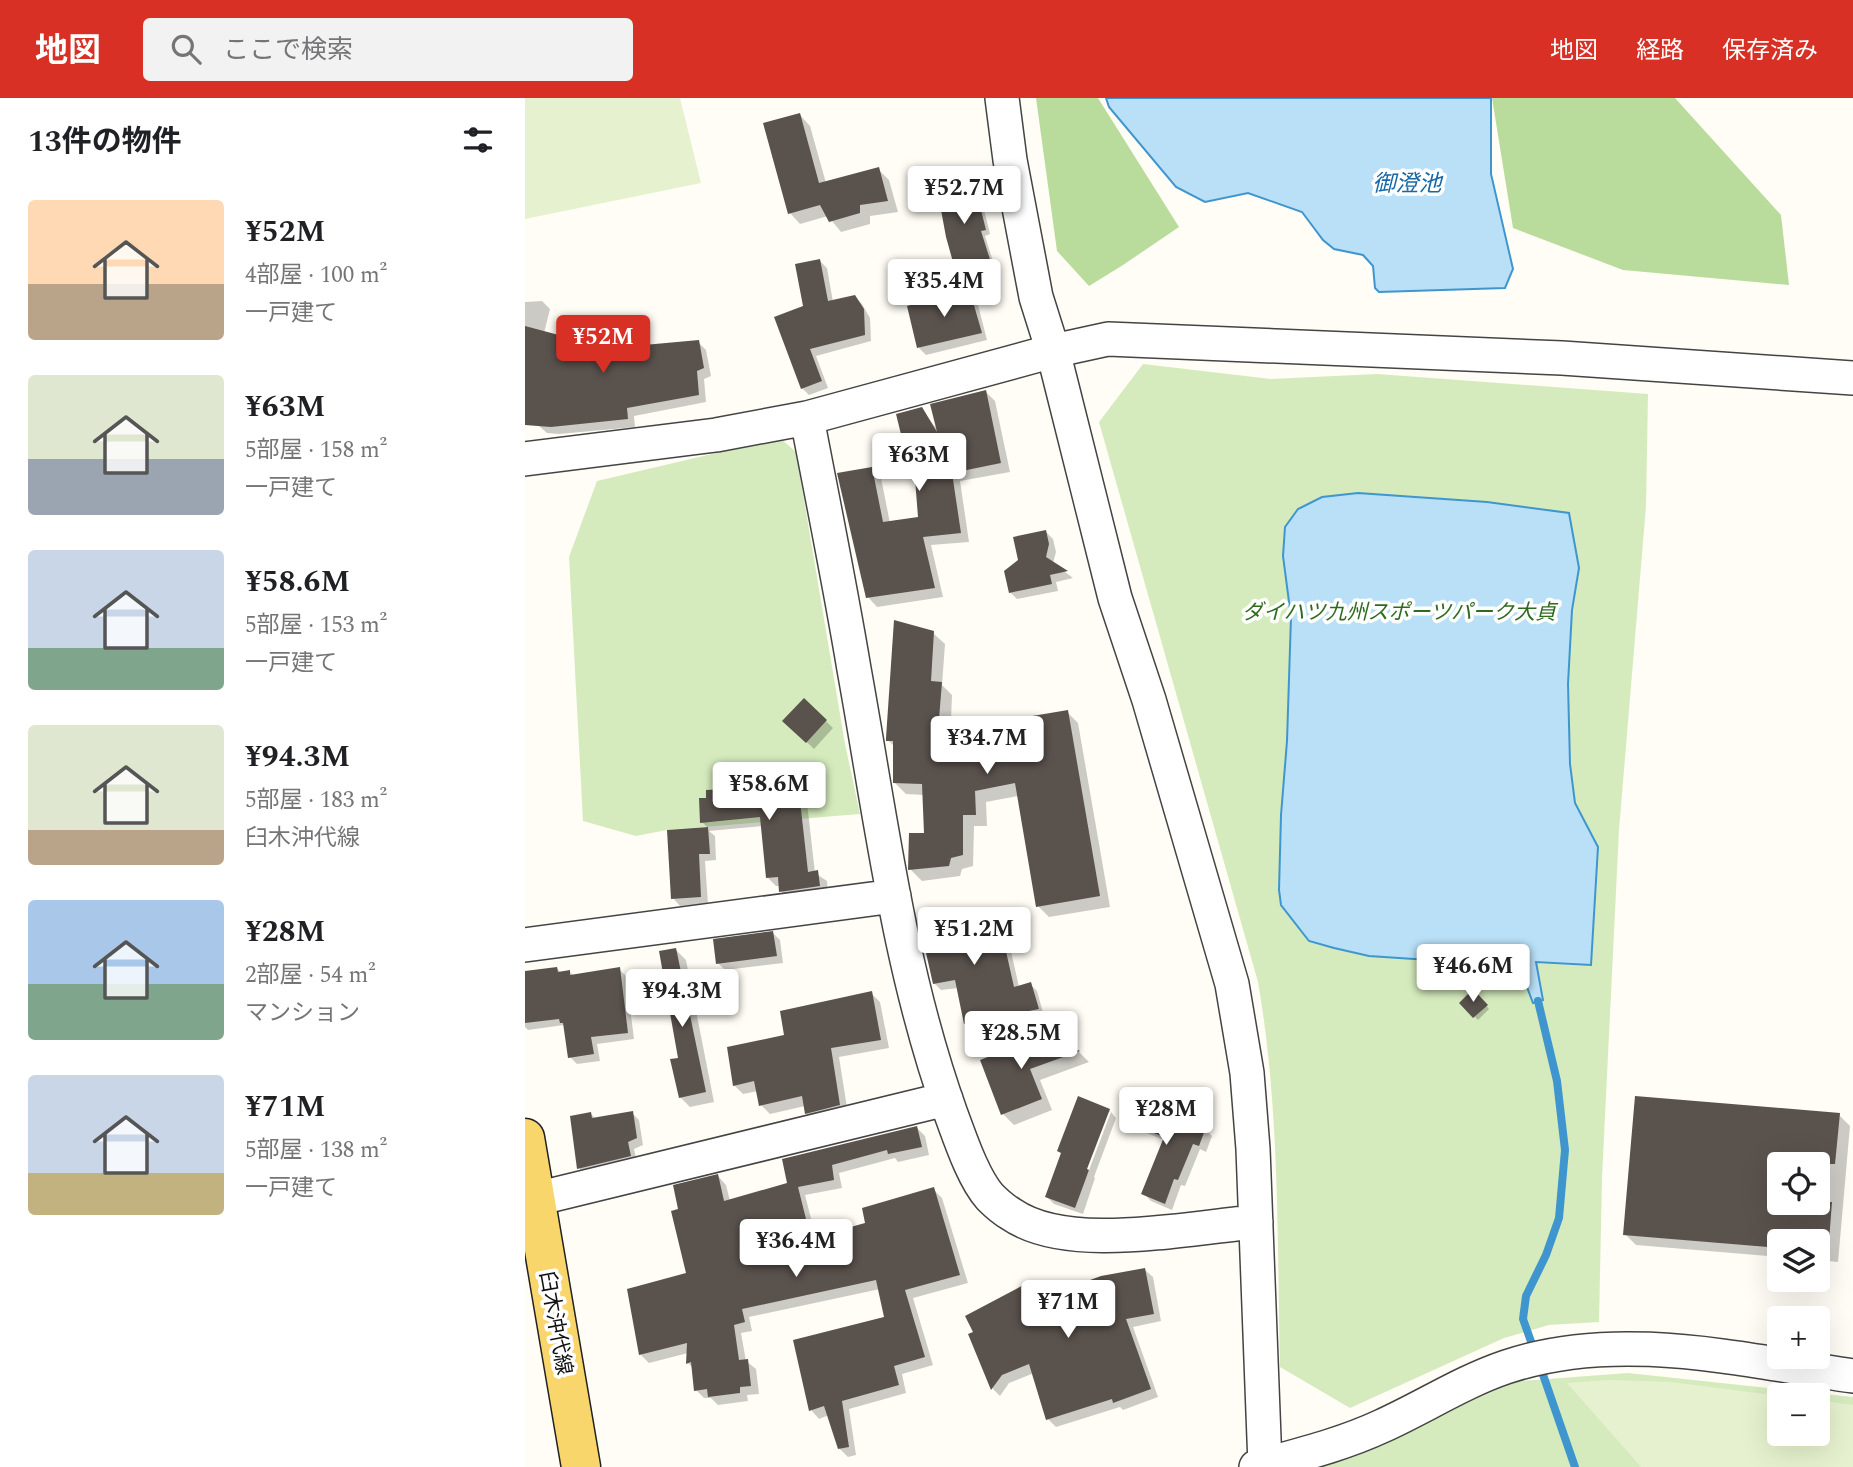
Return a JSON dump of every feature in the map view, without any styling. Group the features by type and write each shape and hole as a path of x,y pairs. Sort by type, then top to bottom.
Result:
{"main road":[{"name":"臼木沖代線","path":"525,1138 581,1467"}],"street":[{"path":"1002,98 1010,160 1036,297 1053,351 1115,598 1149,700 1232,984 1247,1073 1254,1149 1260,1466 1323,1450 1382,1426 1456,1388 1508,1366 1583,1351 1625,1348 1681,1352 1853,1376"},
{"path":"525,460 716,435 807,418 1053,351 1108,339 1562,358 1853,378"},
{"path":"807,418 894,896 916,997 946,1099 973,1167 989,1196 1012,1215 1037,1227 1072,1233 1111,1236 1151,1234 1257,1222"},
{"path":"525,944 894,896"},
{"path":"535,1199 946,1099"}],"green space":[{"path":"525,98 680,98 701,183 525,219"},
{"path":"1036,98 1098,98 1179,227 1089,286 1057,251"},
{"path":"1492,98 1675,98 1781,215 1789,285 1623,270 1513,228"},
{"name":"ダイハツ九州スポーツパーク大貞","path":"1143,364 1271,379 1377,374 1648,394 1646,506 1619,830 1602,1178 1599,1322 1549,1325 1504,1338 1350,1408 1280,1367 1274,1125 1258,982 1099,422"},
{"path":"780,438 796,452 845,744 860,814 667,830 636,836 583,821 569,557 597,481"},
{"path":"1628,1373 1767,1388 1767,1446 1830,1446 1830,1395 1853,1397 1853,1467 1309,1467 1519,1381"},
{"path":"1609,1380 1671,1382 1767,1394 1767,1446 1830,1446 1830,1402 1853,1405 1853,1467 1641,1467 1567,1383"}],"water":[{"name":"御澄池","path":"1106,98 1491,98 1491,174 1513,269 1505,288 1379,292 1375,288 1373,266 1363,255 1334,249 1323,240 1302,212 1248,193 1205,202 1176,187 1109,107"},
{"path":"1358,493 1487,502 1569,513 1579,568 1572,610 1568,684 1570,764 1575,803 1598,847 1591,965 1536,962 1543,1000 1533,1003 1519,966 1369,956 1309,941 1281,905 1281,815 1287,741 1291,617 1283,556 1285,527 1298,509 1322,497"}],"building":[{"path":"800,113 819,183 879,167 888,201 860,205 860,213 829,222 820,205 788,214 763,123"},
{"path":"972,174 986,230 981,231 993,269 958,280 946,237 936,183"},
{"path":"820,259 828,301 855,295 864,309 865,335 810,349 822,381 801,389 774,317 803,306 795,264"},
{"path":"969,288 982,333 917,348 907,306"},
{"path":"628,318 633,346 699,340 704,368 697,371 699,395 627,408 628,419 551,427 525,425 525,326 570,338 605,333 603,322"},
{"path":"986,390 1001,463 952,473 961,533 923,537 935,588 866,598 837,473 872,467 883,522 918,517 914,466 909,467 896,414 922,407 937,432 930,404"},
{"path":"1046,530 1049,544 1046,557 1068,571 1050,575 1052,584 1009,593 1004,571 1018,560 1013,537"},
{"path":"894,620 934,631 931,681 942,682 939,719 968,721 968,727 1068,710 1100,896 1036,907 1015,783 975,791 976,815 963,815 963,855 951,858 949,866 908,870 909,833 924,833 922,784 893,783 893,741 886,741 886,738"},
{"path":"804,698 827,720 806,743 782,721"},
{"path":"796,765 808,872 818,870 820,886 779,892 778,877 766,878 760,817 700,823 699,798 706,798 706,790 727,789 727,784 765,779 764,769"},
{"path":"708,827 710,854 699,854 701,897 671,899 667,830"},
{"path":"970,909 973,927 992,923 994,937 1003,938 1014,987 1031,982 1039,1009 964,1024 955,980 933,984 918,917"},
{"path":"773,931 777,956 716,964 713,939"},
{"path":"676,948 706,1092 679,1098 670,1059 678,1058 659,951"},
{"path":"557,967 558,972 570,970 570,975 620,967 628,1033 591,1037 594,1054 568,1058 563,1023 560,1023 559,1019 525,1023 525,971"},
{"path":"1473,989 1488,1005 1473,1018 1459,1003"},
{"path":"872,991 881,1040 831,1048 840,1105 805,1114 802,1096 759,1106 754,1081 733,1086 727,1047 784,1035 780,1011"},
{"path":"1046,1035 1080,1051 1030,1069 1042,1099 1001,1115 980,1060"},
{"path":"1078,1096 1110,1109 1075,1208 1045,1197 1061,1153 1057,1151"},
{"path":"1635,1096 1840,1113 1835,1164 1830,1164 1830,1152 1767,1152 1767,1215 1830,1215 1832,1202 1830,1229 1767,1229 1767,1247 1623,1235"},
{"path":"1137,1100 1206,1127 1199,1146 1193,1144 1178,1180 1174,1179 1165,1204 1141,1194 1164,1137 1128,1123"},
{"path":"633,1111 637,1138 628,1142 631,1156 577,1169 570,1116 591,1112 592,1118"},
{"path":"917,1126 922,1147 888,1154 887,1150 832,1165 834,1180 798,1187 810,1235 814,1234 815,1237 865,1223 862,1208 934,1187 960,1275 905,1290 925,1357 894,1366 899,1385 842,1401 849,1447 838,1449 824,1406 809,1411 793,1340 884,1317 876,1280 742,1309 745,1322 734,1325 739,1360 748,1359 751,1386 740,1387 740,1393 708,1397 707,1389 694,1391 691,1362 686,1364 687,1343 639,1355 627,1289 686,1273 671,1211 678,1209 673,1185 718,1174 724,1201 787,1183 782,1159"},
{"path":"1145,1268 1154,1314 1126,1319 1151,1389 1113,1403 1112,1399 1046,1420 1029,1364 1002,1375 991,1390 968,1334 973,1332 965,1316 1033,1280 1038,1299 1101,1276"}],"waterway":[{"path":"1534,1350 1523,1319 1526,1296 1546,1255 1559,1218 1565,1150 1557,1081 1538,1001"},
{"path":"1540,1366 1575,1467"}]}
